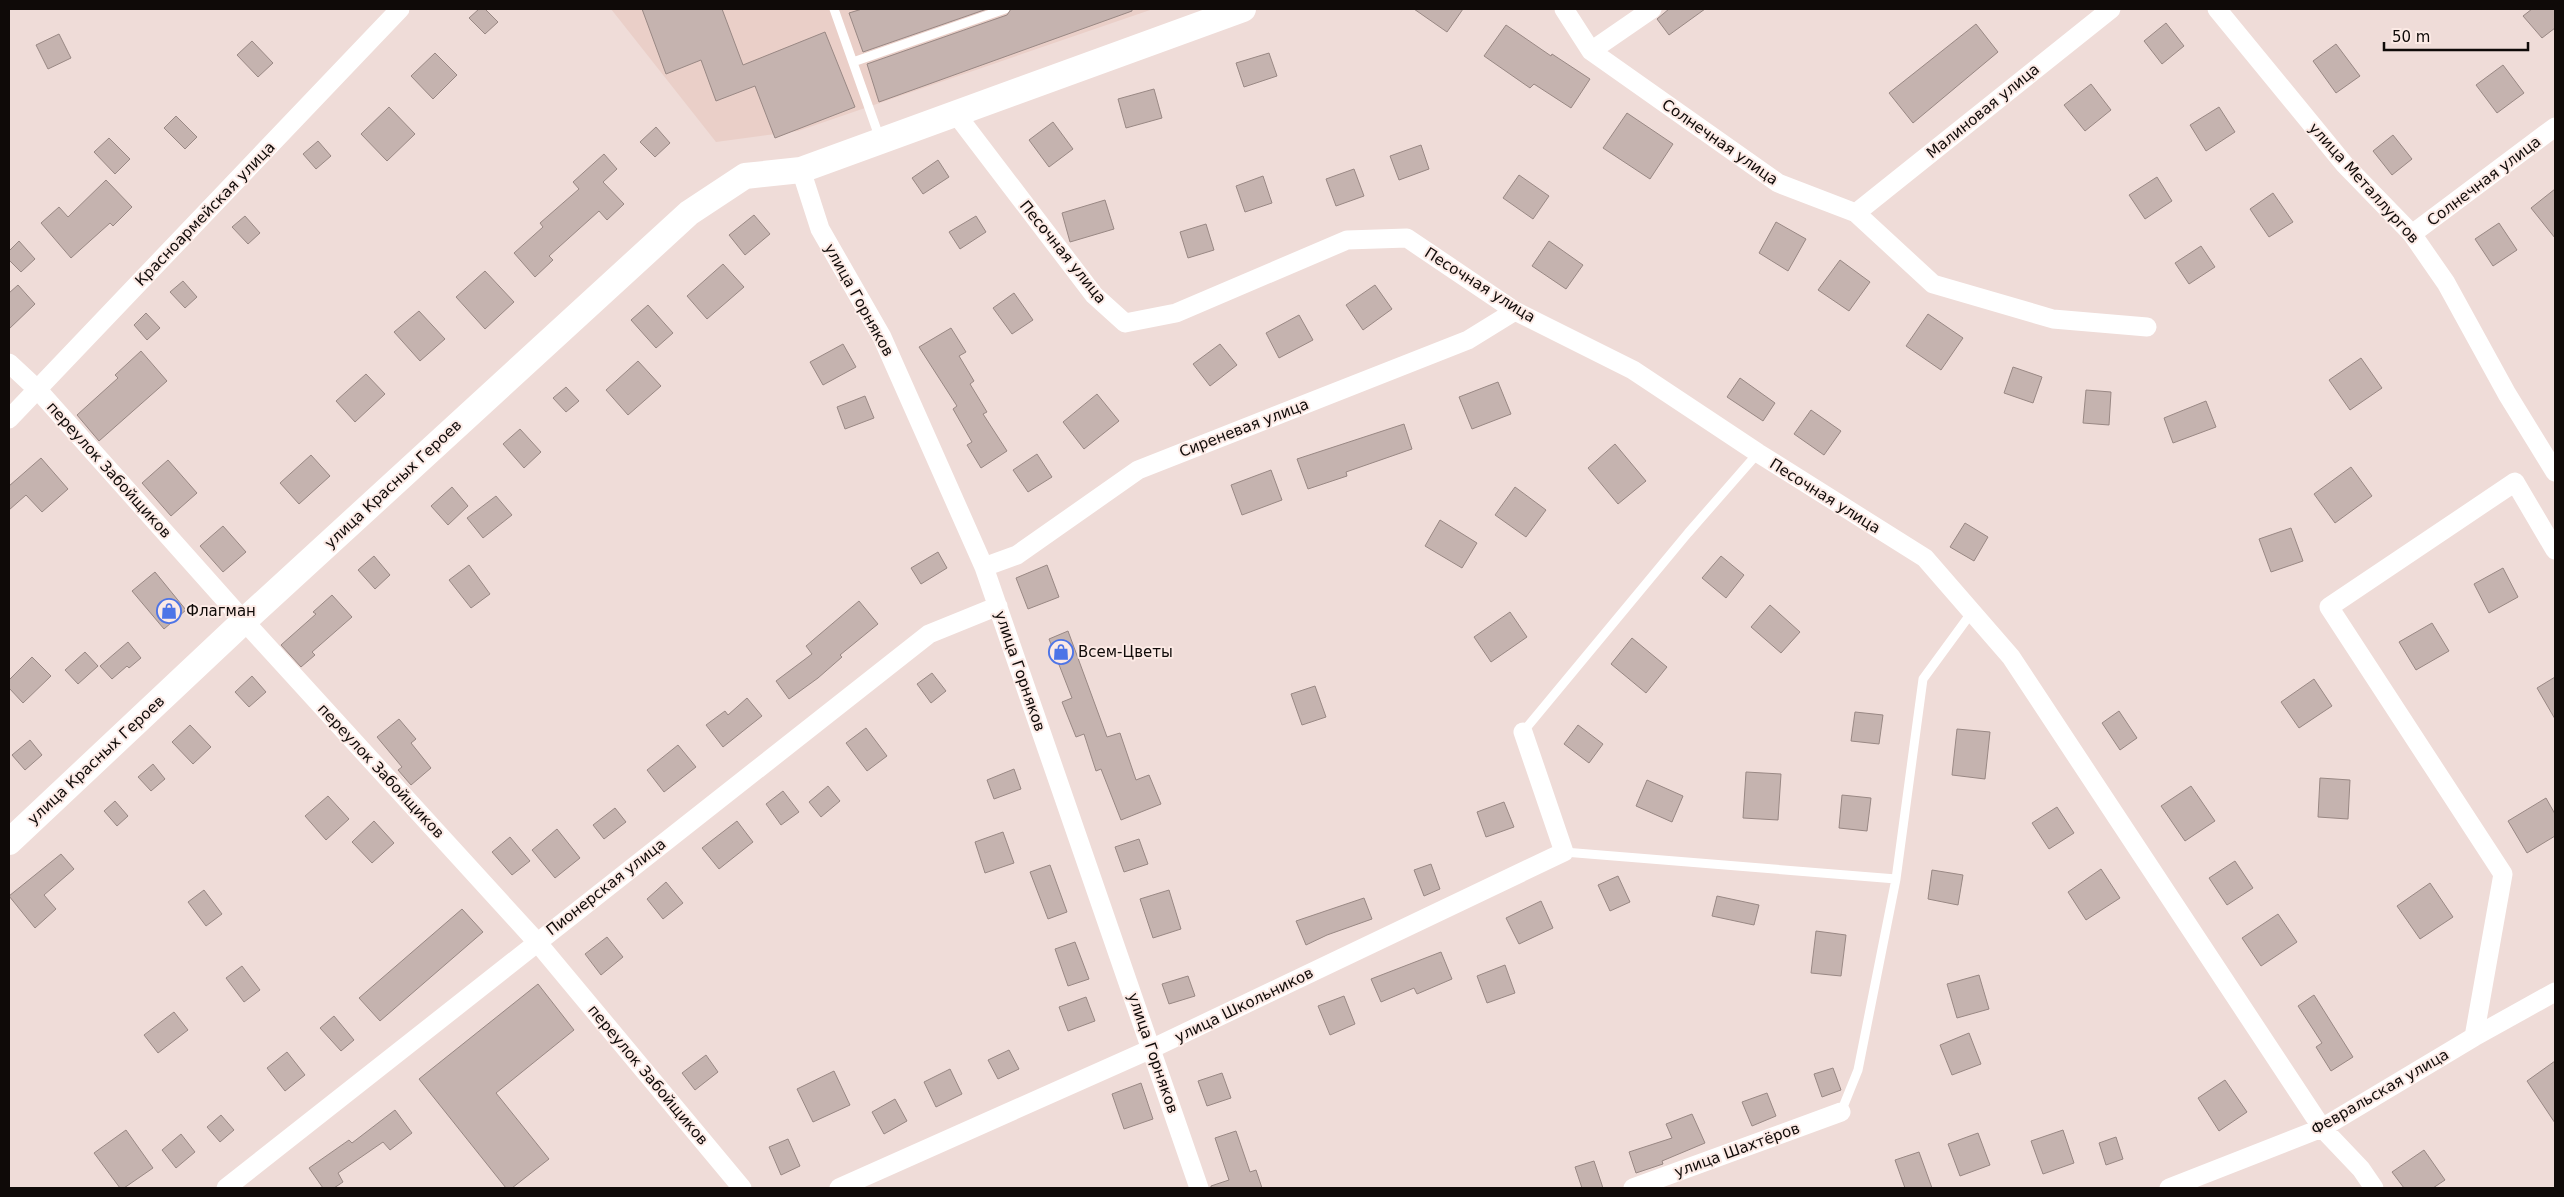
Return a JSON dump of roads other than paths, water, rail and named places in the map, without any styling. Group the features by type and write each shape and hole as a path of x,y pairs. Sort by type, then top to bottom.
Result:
{"main road":[{"name":"улица Красных Героев","path":"9,842 244,621 689,213 745,176 801,170 881,142 1206,19 1244,9"}],"street":[{"name":"Красноармейская улица","path":"9,419 400,9"},
{"name":"Солнечная улица","path":"1564,9 1591,51 1778,183 1856,214 1933,284 2053,319 2146,327"},
{"path":"1591,51 1652,9"},
{"name":"Малиновая улица","path":"1856,214 2111,9"},
{"name":"улица Металлургов","path":"2217,9 2345,165 2412,234 2446,284 2507,394 2555,472"},
{"name":"Песочная улица","path":"956,114 1094,295 1125,323 1176,313 1347,240 1407,238 1515,311 1633,370 1758,454 1925,558 2011,657 2322,1128 2361,1168 2374,1188"},
{"name":"Солнечная улица","path":"2412,234 2555,127"},
{"name":"улица Горняков","path":"801,170 820,229 882,337 984,567 1199,1188"},
{"name":"Сиреневая улица","path":"984,567 1018,555 1138,470 1468,340 1515,311"},
{"name":"переулок Забойщиков","path":"9,363 38,390 244,621 537,942 742,1188"},
{"path":"2474,1037 2503,874 2329,607 2515,482 2555,550"},
{"name":"Пионерская улица","path":"226,1188 929,634 998,606"},
{"path":"1523,732 1564,852"},
{"name":"улица Школьников","path":"840,1188 1151,1049 1564,852"},
{"name":"Февральская улица","path":"2169,1188 2322,1128 2474,1037 2555,992"},
{"name":"улица Шахтёров","path":"1632,1188 1841,1112"}],"lane":[{"path":"834,9 881,142"},
{"path":"853,62 1005,9"},
{"path":"1523,732 1688,533 1758,454"},
{"path":"1841,1112 1858,1070 1896,879 1922,679 1972,612"},
{"path":"1564,852 1896,879"}],"place":[{"name":"Флагман","path":"169,611"},
{"name":"Всем-Цветы","path":"1061,652"}]}
